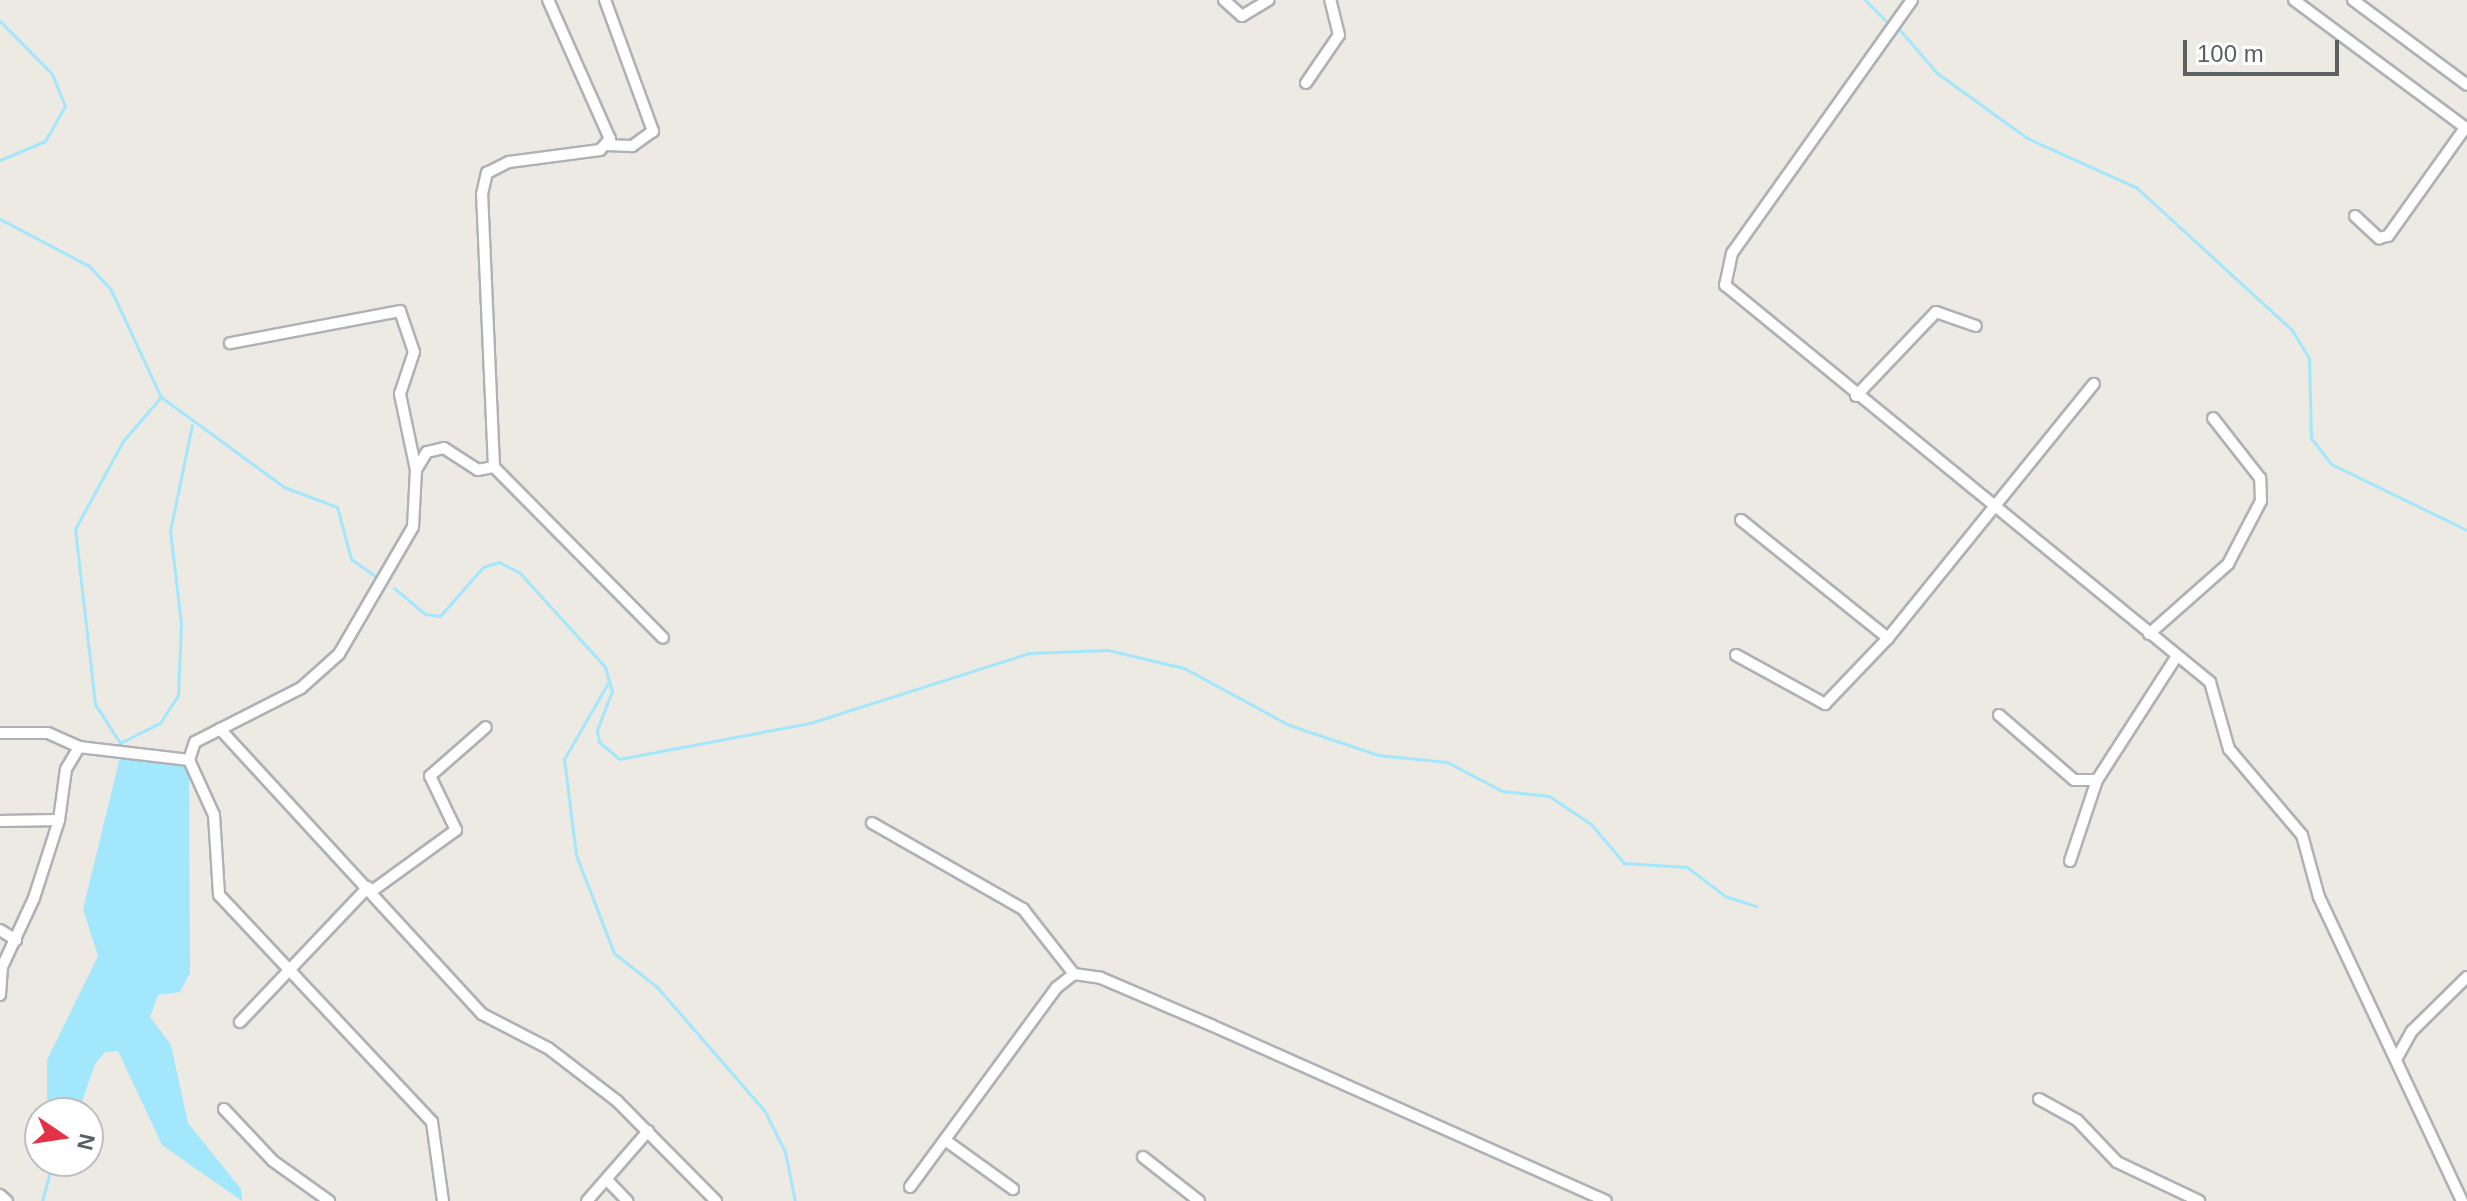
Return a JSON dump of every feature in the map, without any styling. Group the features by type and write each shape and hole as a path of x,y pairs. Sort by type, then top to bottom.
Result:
{"street":[{"path":"548,0 609,130 607,145"},
{"path":"605,0 653,131 632,146 607,145 509,162 484,182 494,467 663,638"},
{"path":"1224,0 1242,16 1269,0"},
{"path":"1306,83 1339,35 1330,0"},
{"path":"1912,0 1725,269 1730,295 2210,682 2229,749 2302,835 2319,897 2398,1056 2462,1201"},
{"path":"2294,0 2466,128 2388,236 2379,238 2355,216"},
{"path":"2353,0 2467,85"},
{"path":"230,343 400,311 413,337 400,394 416,470 408,543 363,624 301,688 195,742 189,760 214,815 219,895 437,1130 443,1201"},
{"path":"1856,396 1936,312 1976,326"},
{"path":"1736,655 1825,704 1888,638 2094,384"},
{"path":"2149,634 2228,564 2261,501 2260,478 2213,418"},
{"path":"416,470 427,452 444,448 478,470 494,467"},
{"path":"1741,520 1888,638"},
{"path":"2070,861 2097,780 2177,656"},
{"path":"1999,715 2074,780 2097,780"},
{"path":"240,1022 286,968 370,889 456,830 430,776 486,727"},
{"path":"220,729 482,1014 576,1068 648,1131 716,1201"},
{"path":"0,733 48,733 79,747 189,760"},
{"path":"0,995 2,967 16,940 59,820 66,769 79,747"},
{"path":"0,821 59,820"},
{"path":"872,823 1023,909 1074,974 1101,978 1606,1201"},
{"path":"0,930 16,940"},
{"path":"910,1187 1056,988 1074,974"},
{"path":"2398,1056 2412,1031 2467,977"},
{"path":"2039,1099 2077,1120 2117,1162 2199,1201"},
{"path":"224,1109 273,1161 329,1201"},
{"path":"587,1201 608,1181 648,1131"},
{"path":"945,1140 1013,1189"},
{"path":"1143,1157 1199,1201"},
{"path":"608,1181 627,1201"},
{"path":"0,1195 7,1201"}],"water":[{"path":"121,753 189,760 190,973 180,992 158,995 150,1017 171,1045 188,1123 241,1189 242,1201 162,1145 118,1051 105,1052 95,1064 84,1097 47,1097 47,1060 98,956 83,909"}],"waterway":[{"path":"1865,0 1890,25"},
{"path":"0,21 52,74 65,106 45,141 0,160"},
{"path":"1900,30 1937,73 2027,138 2137,188 2292,330 2309,358 2311,438 2331,464 2467,530"},
{"path":"0,219 89,266 111,290 161,397 284,487 337,507 351,559 378,578"},
{"path":"124,749 95,704 75,529 123,441 161,397"},
{"path":"122,742 160,723 178,695 181,624 170,531 192,425"},
{"path":"394,588 425,614 440,616 483,567 499,562 519,572 605,667 612,691 597,730 599,742 619,759 810,723 1029,653 1108,650 1184,668 1289,725 1378,755 1447,762 1502,791 1549,796 1591,824 1624,863 1687,867 1725,896 1756,906"},
{"path":"608,683 564,759 576,855 614,953 657,987 764,1110 785,1152 795,1201"},
{"path":"42,1201 49,1177"}]}
